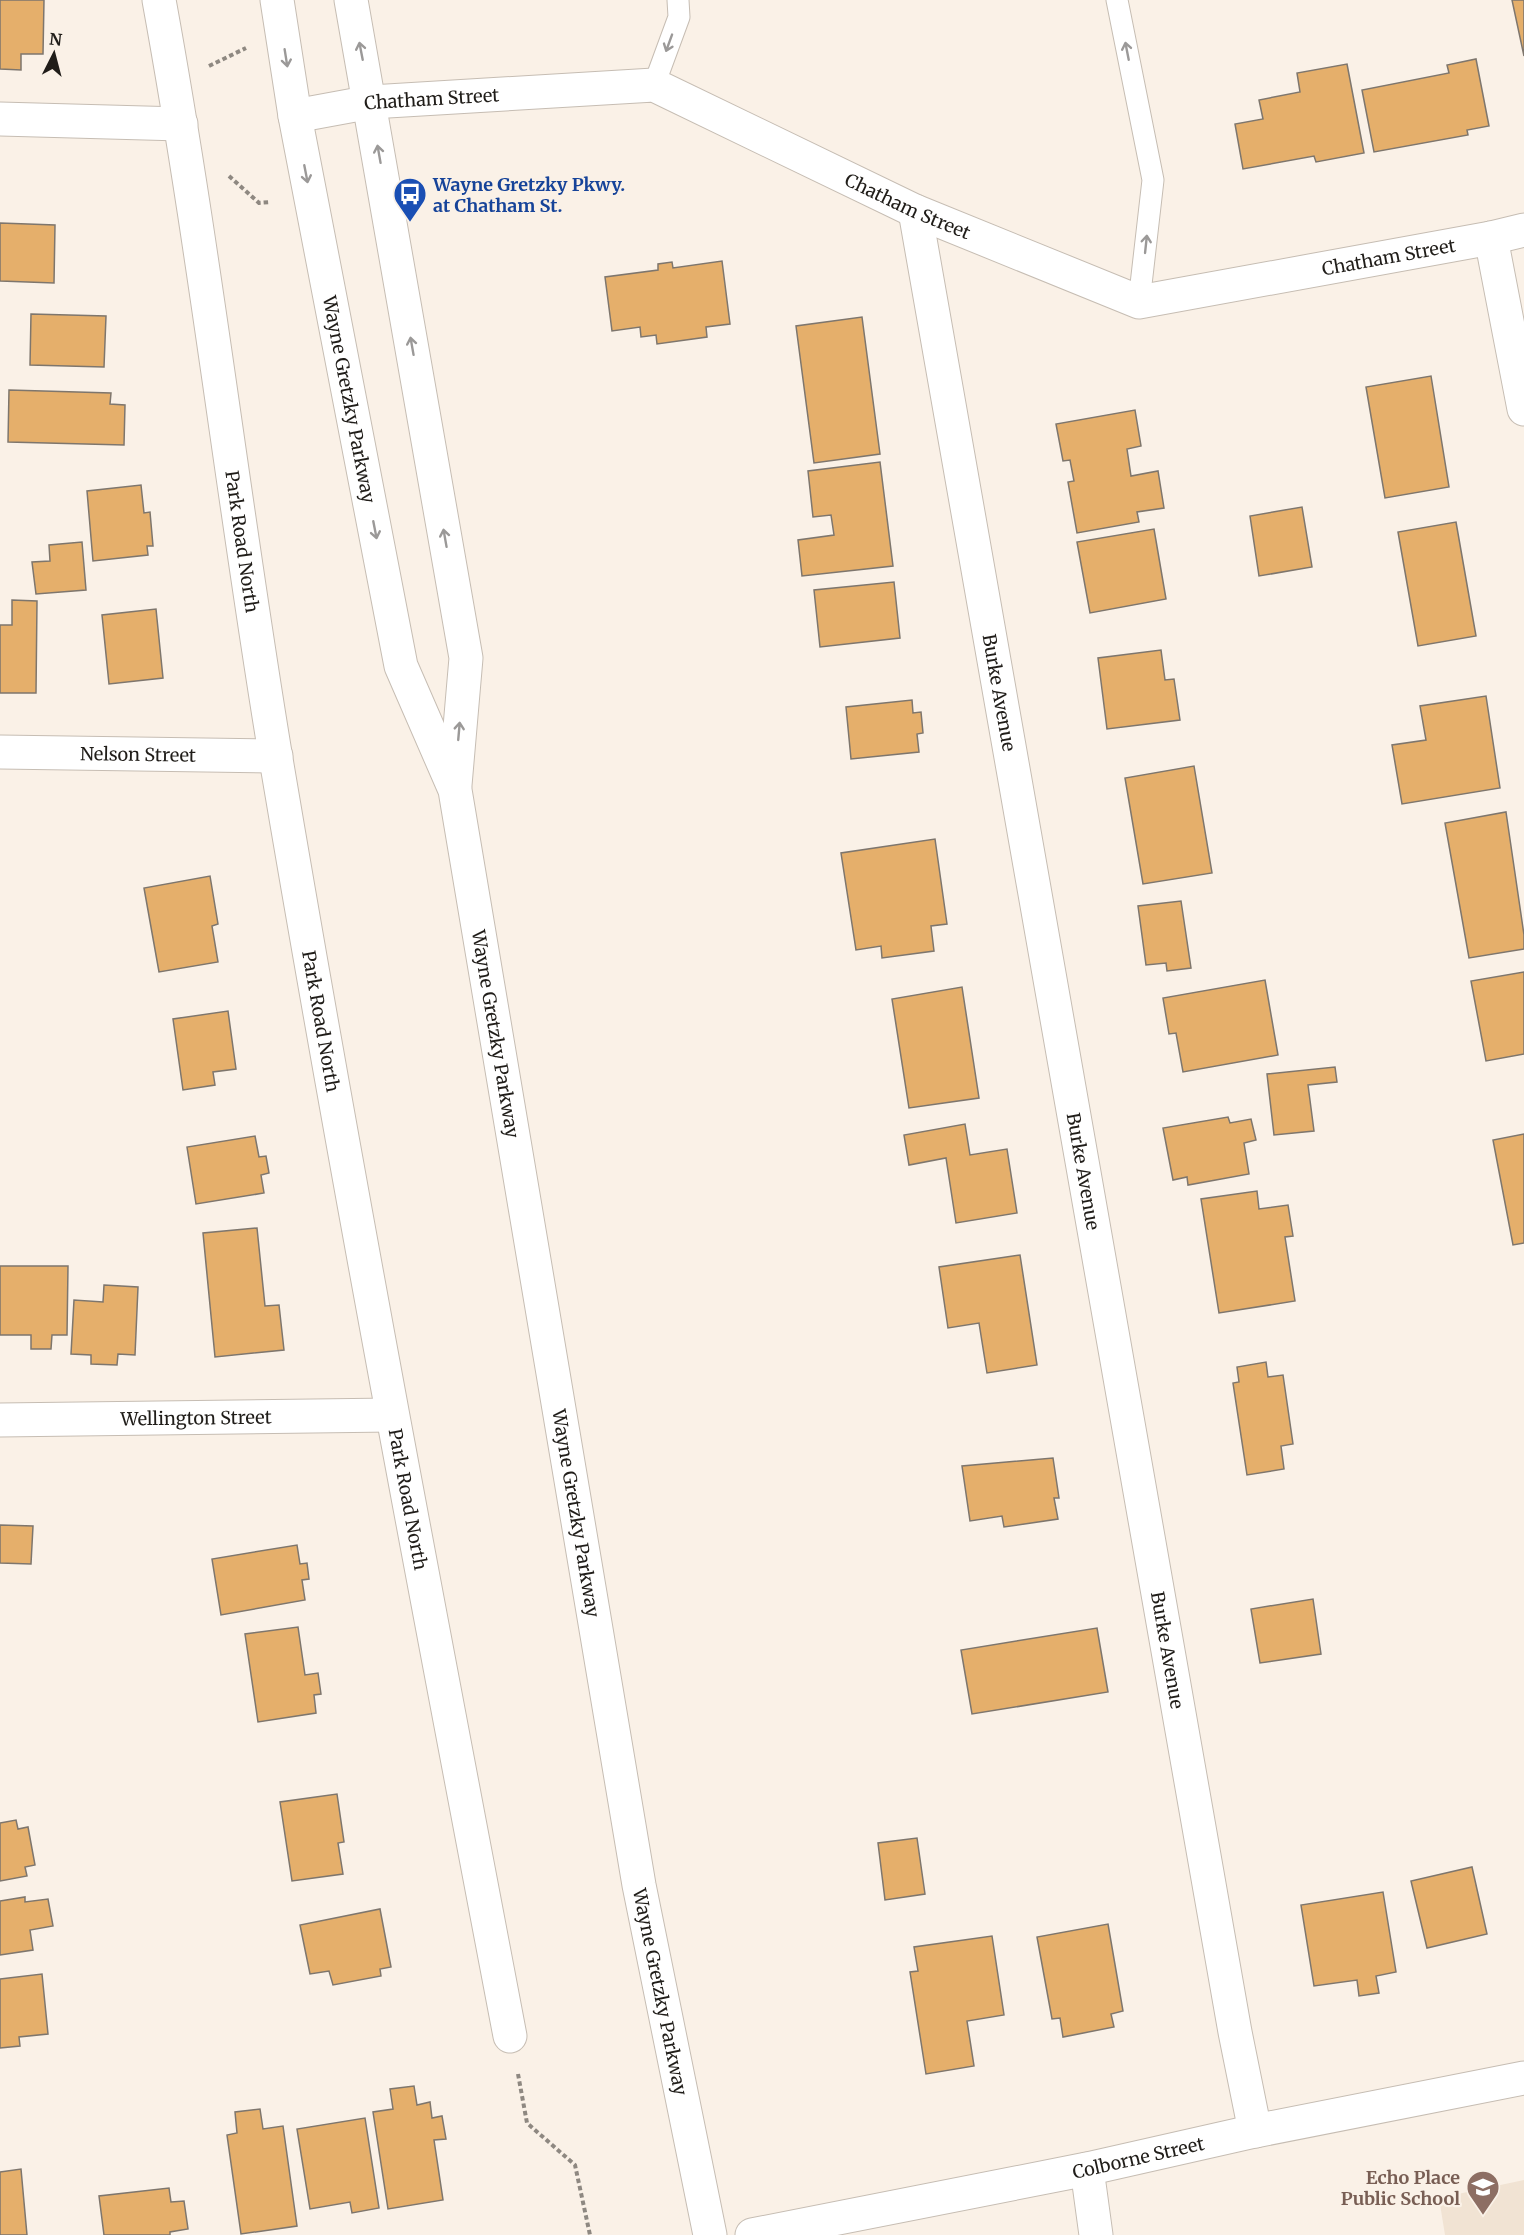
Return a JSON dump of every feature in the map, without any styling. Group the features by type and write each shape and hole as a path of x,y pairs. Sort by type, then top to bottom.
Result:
{"street":[{"name":"Park Road North","path":"159,0 182,133 276,756 392,1415 510,2036"},
{"name":"Wayne Gretzky Parkway","path":"277,0 295,116 401,666 454,790 639,1885 710,2235"},
{"name":"Wayne Gretzky Parkway","path":"351,0 371,102 466,658 454,790"},
{"name":"Chatham Street","path":"295,116 371,102 654,85 915,211 1139,302 1524,230"},
{"path":"0,119 182,133"},
{"name":"Burke Avenue","path":"915,211 1233,2020 1255,2131"},
{"path":"1491,238 1524,409"},
{"name":"Nelson Street","path":"0,752 276,756"},
{"name":"Wellington Street","path":"0,1420 392,1415"},
{"name":"Colborne Street","path":"752,2235 1087,2169 1255,2131 1524,2078"},
{"path":"1087,2169 1096,2235"}],"lane":[{"path":"654,85 679,17 678,0"},
{"path":"1117,0 1153,180 1139,302"}],"path":[{"path":"174,82 282,32"},
{"path":"182,133 259,203 311,196"},
{"path":"510,2036 527,2123 575,2165 590,2235"}],"shaded area":[{"name":"Echo Place Public School","path":"1524,2180 1524,2235 1445,2235 1439,2198"}],"building":[{"path":"0,0 44,0 43,54 21,54 21,70 0,69"},
{"path":"1512,0 1524,0 1524,56"},
{"path":"1476,59 1489,126 1467,130 1468,135 1374,152 1362,90 1449,73 1447,65"},
{"path":"1347,64 1364,153 1316,162 1314,156 1243,169 1235,124 1263,119 1259,100 1300,92 1297,73"},
{"path":"0,223 55,225 54,283 0,281"},
{"path":"722,261 730,324 706,327 707,337 657,344 656,335 641,337 640,327 612,331 605,277 658,270 658,264 672,262 673,268"},
{"path":"31,314 106,316 104,367 30,365"},
{"path":"862,317 880,454 814,463 796,326"},
{"path":"1431,376 1449,487 1385,498 1366,387"},
{"path":"9,390 111,393 110,404 125,405 124,445 8,442"},
{"path":"1135,410 1141,446 1127,449 1131,476 1158,471 1164,508 1137,512 1139,522 1077,533 1068,482 1074,481 1070,460 1063,461 1056,424"},
{"path":"880,462 893,566 802,576 798,540 834,535 831,515 813,517 808,471"},
{"path":"141,485 144,513 150,512 153,546 147,546 148,555 93,561 87,491"},
{"path":"1302,507 1312,567 1259,576 1250,516"},
{"path":"1456,522 1476,636 1418,646 1398,532"},
{"path":"1154,529 1166,599 1090,613 1077,542"},
{"path":"82,542 86,590 36,594 32,562 50,561 49,545"},
{"path":"894,582 900,638 820,647 814,590"},
{"path":"12,600 37,601 36,693 0,693 0,625 12,625"},
{"path":"156,609 163,678 109,684 102,615"},
{"path":"1161,650 1165,680 1174,679 1180,720 1107,729 1098,658"},
{"path":"1486,696 1500,788 1402,804 1392,745 1426,740 1420,706"},
{"path":"912,700 913,713 921,712 923,733 917,734 919,752 851,759 846,707"},
{"path":"1194,766 1212,873 1143,884 1125,778"},
{"path":"1506,812 1524,935 1524,949 1469,958 1445,823"},
{"path":"935,839 947,924 931,926 934,951 882,958 881,946 856,950 841,853"},
{"path":"210,876 218,924 212,926 218,962 159,972 144,888"},
{"path":"1181,901 1191,968 1167,971 1166,963 1146,965 1138,906"},
{"path":"1524,972 1524,1054 1486,1061 1471,981"},
{"path":"1265,980 1278,1055 1183,1072 1176,1033 1169,1034 1163,998"},
{"path":"962,987 979,1098 909,1108 892,999"},
{"path":"228,1011 236,1069 213,1072 215,1085 183,1090 173,1019"},
{"path":"1335,1067 1337,1082 1308,1085 1314,1131 1274,1135 1267,1074"},
{"path":"1228,1117 1230,1123 1251,1119 1256,1140 1244,1143 1249,1174 1188,1185 1187,1177 1173,1180 1163,1128"},
{"path":"965,1124 970,1155 1007,1149 1017,1213 956,1223 946,1158 909,1165 904,1135"},
{"path":"1524,1134 1524,1243 1513,1245 1493,1140"},
{"path":"255,1136 259,1157 266,1156 269,1173 261,1175 264,1193 196,1204 187,1147"},
{"path":"1257,1191 1259,1209 1288,1205 1293,1236 1285,1237 1295,1301 1219,1313 1201,1199"},
{"path":"257,1228 265,1306 279,1305 284,1350 215,1357 203,1233"},
{"path":"1020,1255 1037,1365 987,1373 979,1323 948,1328 939,1267"},
{"path":"0,1266 68,1266 67,1335 52,1335 51,1349 31,1349 31,1335 0,1335"},
{"path":"104,1285 138,1287 135,1355 118,1354 117,1365 91,1364 91,1355 71,1354 74,1300 103,1302"},
{"path":"1266,1362 1268,1377 1283,1375 1293,1444 1281,1446 1284,1469 1247,1475 1233,1383 1239,1382 1237,1367"},
{"path":"1053,1458 1059,1498 1054,1498 1058,1519 1004,1527 1002,1516 970,1521 962,1466"},
{"path":"0,1525 33,1526 31,1564 0,1563"},
{"path":"297,1545 300,1564 307,1563 309,1579 302,1580 305,1600 221,1615 212,1559"},
{"path":"1313,1599 1321,1654 1260,1663 1251,1609"},
{"path":"298,1627 305,1675 318,1673 321,1694 314,1695 316,1713 258,1722 245,1634"},
{"path":"1097,1628 1108,1692 972,1714 961,1650"},
{"path":"337,1794 344,1842 338,1843 343,1874 292,1881 280,1802"},
{"path":"16,1820 18,1829 28,1827 35,1865 25,1867 27,1876 0,1881 0,1823"},
{"path":"917,1838 925,1894 885,1900 878,1843"},
{"path":"1472,1867 1487,1934 1427,1948 1411,1881"},
{"path":"1383,1892 1396,1972 1376,1976 1379,1993 1359,1996 1357,1980 1314,1986 1301,1905"},
{"path":"25,1897 25,1902 48,1899 53,1926 30,1930 33,1950 0,1955 0,1901"},
{"path":"380,1909 391,1967 380,1969 381,1976 333,1985 329,1971 310,1974 300,1925"},
{"path":"1108,1924 1123,2011 1111,2014 1114,2027 1063,2037 1060,2018 1052,2019 1037,1937"},
{"path":"992,1936 1004,2015 967,2021 974,2066 926,2074 910,1972 918,1971 914,1947"},
{"path":"42,1974 48,2034 19,2037 20,2046 0,2048 0,1979"},
{"path":"414,2086 417,2105 430,2102 432,2118 442,2116 446,2139 434,2140 443,2200 388,2209 373,2112 393,2109 390,2089"},
{"path":"260,2109 263,2129 283,2126 297,2226 241,2234 227,2135 237,2133 235,2112"},
{"path":"365,2118 379,2208 352,2213 350,2202 310,2209 297,2129"},
{"path":"21,2169 27,2235 0,2235 0,2172"},
{"path":"169,2188 171,2202 184,2201 188,2229 170,2232 170,2235 104,2235 99,2196"}],"place":[{"name":"Wayne Gretzky Pkwy. at Chatham St.","path":"410,223"},
{"name":"Echo Place Public School","path":"1483,2216"}]}
